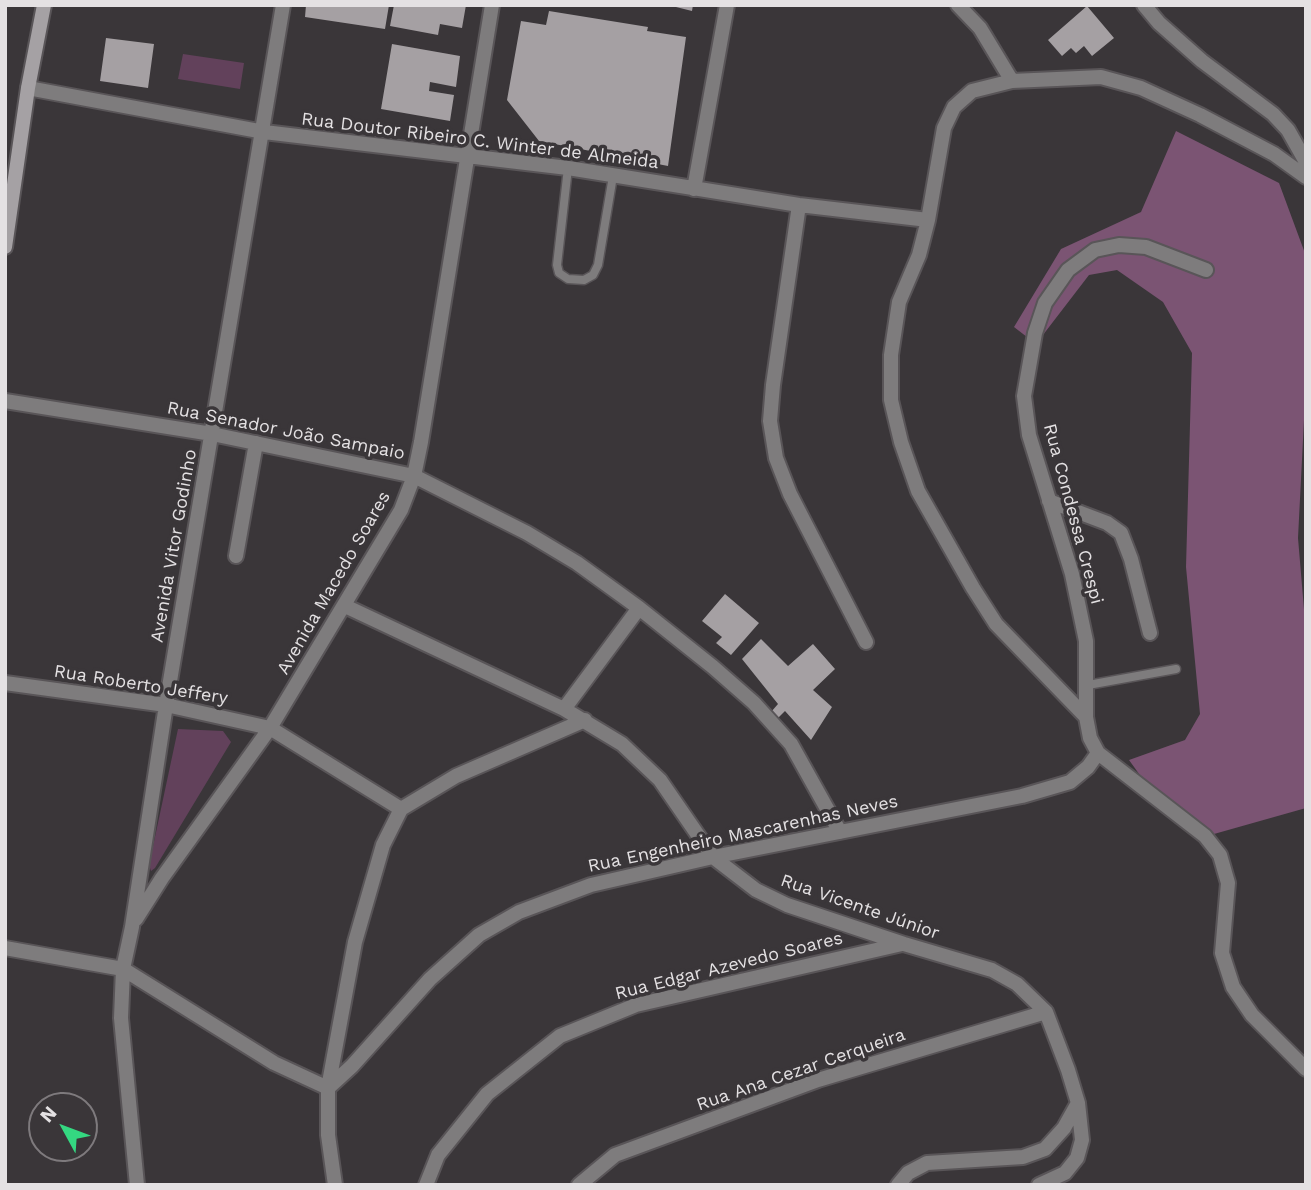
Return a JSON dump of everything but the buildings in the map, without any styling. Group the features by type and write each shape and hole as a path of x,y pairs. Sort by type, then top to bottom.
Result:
{"street":[{"path":"5,247 44,5"},
{"name":"Avenida Vitor Godinho","path":"137,1185 121,1018 123,969 283,5"},
{"name":"Avenida Macedo Soares","path":"132,927 162,878 270,728 401,510 414,476 492,5"},
{"path":"694,189 727,5"},
{"path":"958,5 980,27 1012,81"},
{"path":"1144,5 1159,23 1202,61 1273,114 1288,130 1306,162"},
{"path":"1306,177 1275,154 1200,115 1142,88 1101,77 1012,81 972,91 954,107 944,128 928,220 919,255 899,302 891,355 891,400 901,442 918,491 996,624 1086,717 1090,738 1098,754 1205,836 1220,855 1228,883 1222,953 1233,987 1252,1015 1306,1069"},
{"name":"Rua Doutor Ribeiro C. Winter de Almeida","path":"29,88 264,132 568,168 799,205 928,220"},
{"path":"799,205 770,421 776,458 790,494 866,642"},
{"name":"Rua Condessa Crespi","path":"1086,717 1088,685 1083,628 1072,574 1029,435 1024,396 1035,333 1045,303 1068,270 1095,250 1119,245 1146,247 1206,270"},
{"name":"Rua Senador João Sampaio","path":"5,401 212,434 414,476 527,533 577,563 639,608 754,703 791,744 840,832"},
{"path":"236,556 256,443"},
{"path":"1049,501 1107,523 1121,533 1132,559 1150,633"},
{"name":"Rua Vicente Júnior","path":"345,606 564,709 622,744 660,780 713,857 756,890 787,905 992,970 1017,984 1046,1012 1078,1103 1082,1140 1077,1158 1065,1173 1039,1185"},
{"path":"564,709 639,608"},
{"name":"Rua Roberto Jeffery","path":"5,683 166,705 270,728 401,809"},
{"path":"335,1185 328,1135 328,1088 355,942 383,845 401,809 456,776 585,720"},
{"name":"Rua Engenheiro Mascarenhas Neves","path":"328,1088 352,1066 430,979 479,935 519,912 591,885 713,857 1023,796 1070,782 1088,767 1098,754"},
{"path":"141,867 153,877 162,878"},
{"name":"Rua Edgar Azevedo Soares","path":"426,1185 438,1155 486,1094 560,1036 636,1005 904,944"},
{"path":"5,948 123,969 274,1063 328,1088"},
{"name":"Rua Ana Cezar Cerqueira","path":"579,1185 615,1155 793,1089 1046,1012"},
{"path":"898,1185 908,1173 927,1163 1023,1157 1045,1149 1064,1128 1078,1103"}],"lane":[{"path":"568,168 557,265 559,273 568,279 584,280 593,275 598,265 613,176"},
{"path":"1088,685 1176,669"}],"shaded area":[{"path":"183,54 244,63 240,89 178,79"},
{"path":"1176,131 1279,183 1306,256 1306,381 1298,538 1306,633 1306,808 1214,834 1147,785 1129,760 1185,740 1200,714 1186,567 1192,353 1163,302 1117,270 1089,275 1036,344 1014,327 1061,249 1141,212"},
{"path":"178,729 223,731 231,742 151,871 149,865"}]}
